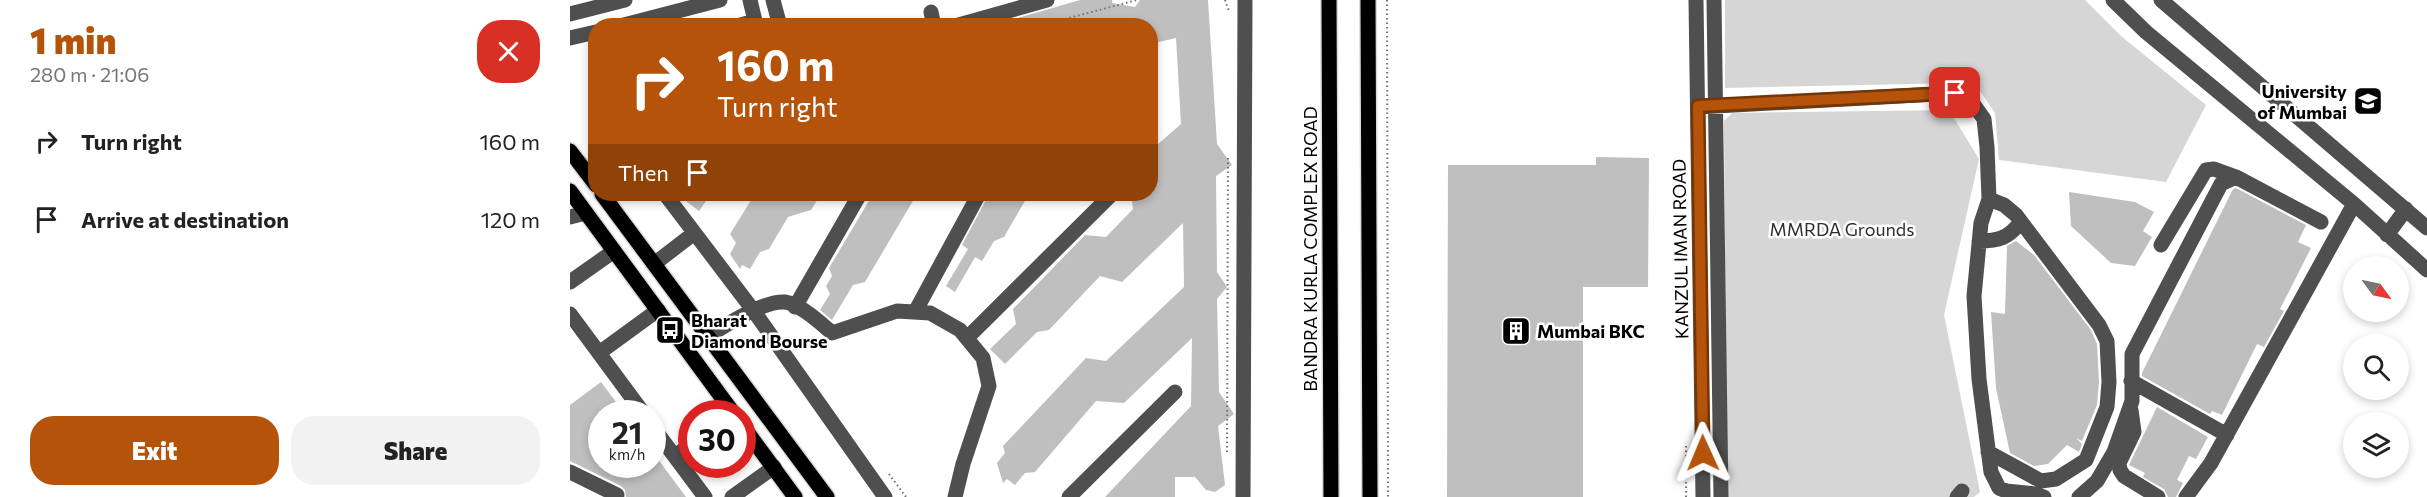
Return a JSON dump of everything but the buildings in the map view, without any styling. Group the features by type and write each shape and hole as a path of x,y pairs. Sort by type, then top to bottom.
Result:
{"main road":[{"name":"BANDRA KURLA COMPLEX ROAD","path":"1329,0 1330,497"},
{"path":"1368,0 1370,497"},
{"path":"570,151 588,175"},
{"path":"570,191 724,400"},
{"path":"607,201 827,497"},
{"path":"756,443 774,467 790,495"}],"street":[{"path":"570,14 625,0"},
{"path":"676,18 720,0"},
{"path":"750,0 754,18"},
{"path":"773,0 778,18"},
{"path":"983,18 1047,0"},
{"path":"1243,497 1245,0"},
{"name":"KANZUL IMAN ROAD","path":"1696,0 1703,497"},
{"name":"KANZUL IMAN ROAD","path":"1714,0 1721,497"},
{"path":"2113,0 2146,32 2354,204 2427,270"},
{"path":"2161,0 2427,228"},
{"path":"570,38 588,34"},
{"path":"1698,106 1955,93 1974,105 1984,119 1987,147 1989,199 1979,241 1974,296 1979,379 1991,472 1999,488 2044,497"},
{"path":"2161,245 2201,174 2206,170 2214,169 2236,177 2321,222"},
{"path":"2158,497 2124,476 2120,470 2119,463 2134,432 2131,407 2132,354 2221,184 2236,177"},
{"path":"1988,452 2041,481 2056,479 2086,460 2107,407 2109,382 2107,341 2086,304 2021,222 2004,205 1989,199"},
{"path":"670,201 753,310 885,497"},
{"path":"795,307 856,201"},
{"path":"915,312 975,201"},
{"path":"967,338 1105,201"},
{"path":"2186,497 2211,463 2354,204"},
{"path":"2387,235 2406,209"},
{"path":"570,217 586,213"},
{"path":"1979,241 2003,239 2011,234 2021,222"},
{"path":"654,264 693,234"},
{"path":"570,282 614,251"},
{"path":"708,336 753,310 785,302 808,314 832,333 897,311 930,313 960,330 983,358 988,386 955,497"},
{"path":"599,353 658,310"},
{"path":"570,314 634,400"},
{"path":"2131,381 2227,435"},
{"path":"1069,497 1175,392"},
{"path":"2079,497 2097,481 2114,452 2131,407"},
{"path":"666,444 705,497"},
{"path":"2179,497 2197,471 2211,463"},
{"path":"732,497 774,467"},
{"path":"570,472 617,495"}],"path":[{"path":"1069,18 1137,0"},
{"path":"1225,0 1230,13"},
{"path":"1387,0 1388,497"},
{"path":"1227,461 1228,154"}],"green space":[{"path":"1725,0 2085,0 2121,36 2206,105 2166,182 1999,160 1995,113 1980,91 1957,83 1725,88"},
{"name":"MMRDA Grounds","path":"1949,110 1979,159 1944,315 1980,492 1974,497 1727,497 1724,121 1732,113"}],"place":[{"name":"University of Mumbai","path":"2368,101"},
{"name":"Bharat Diamond Bourse","path":"670,330"},
{"name":"Mumbai BKC","path":"1516,331"}],"route":[{"path":"1703,453 1698,106 1955,93"}]}
